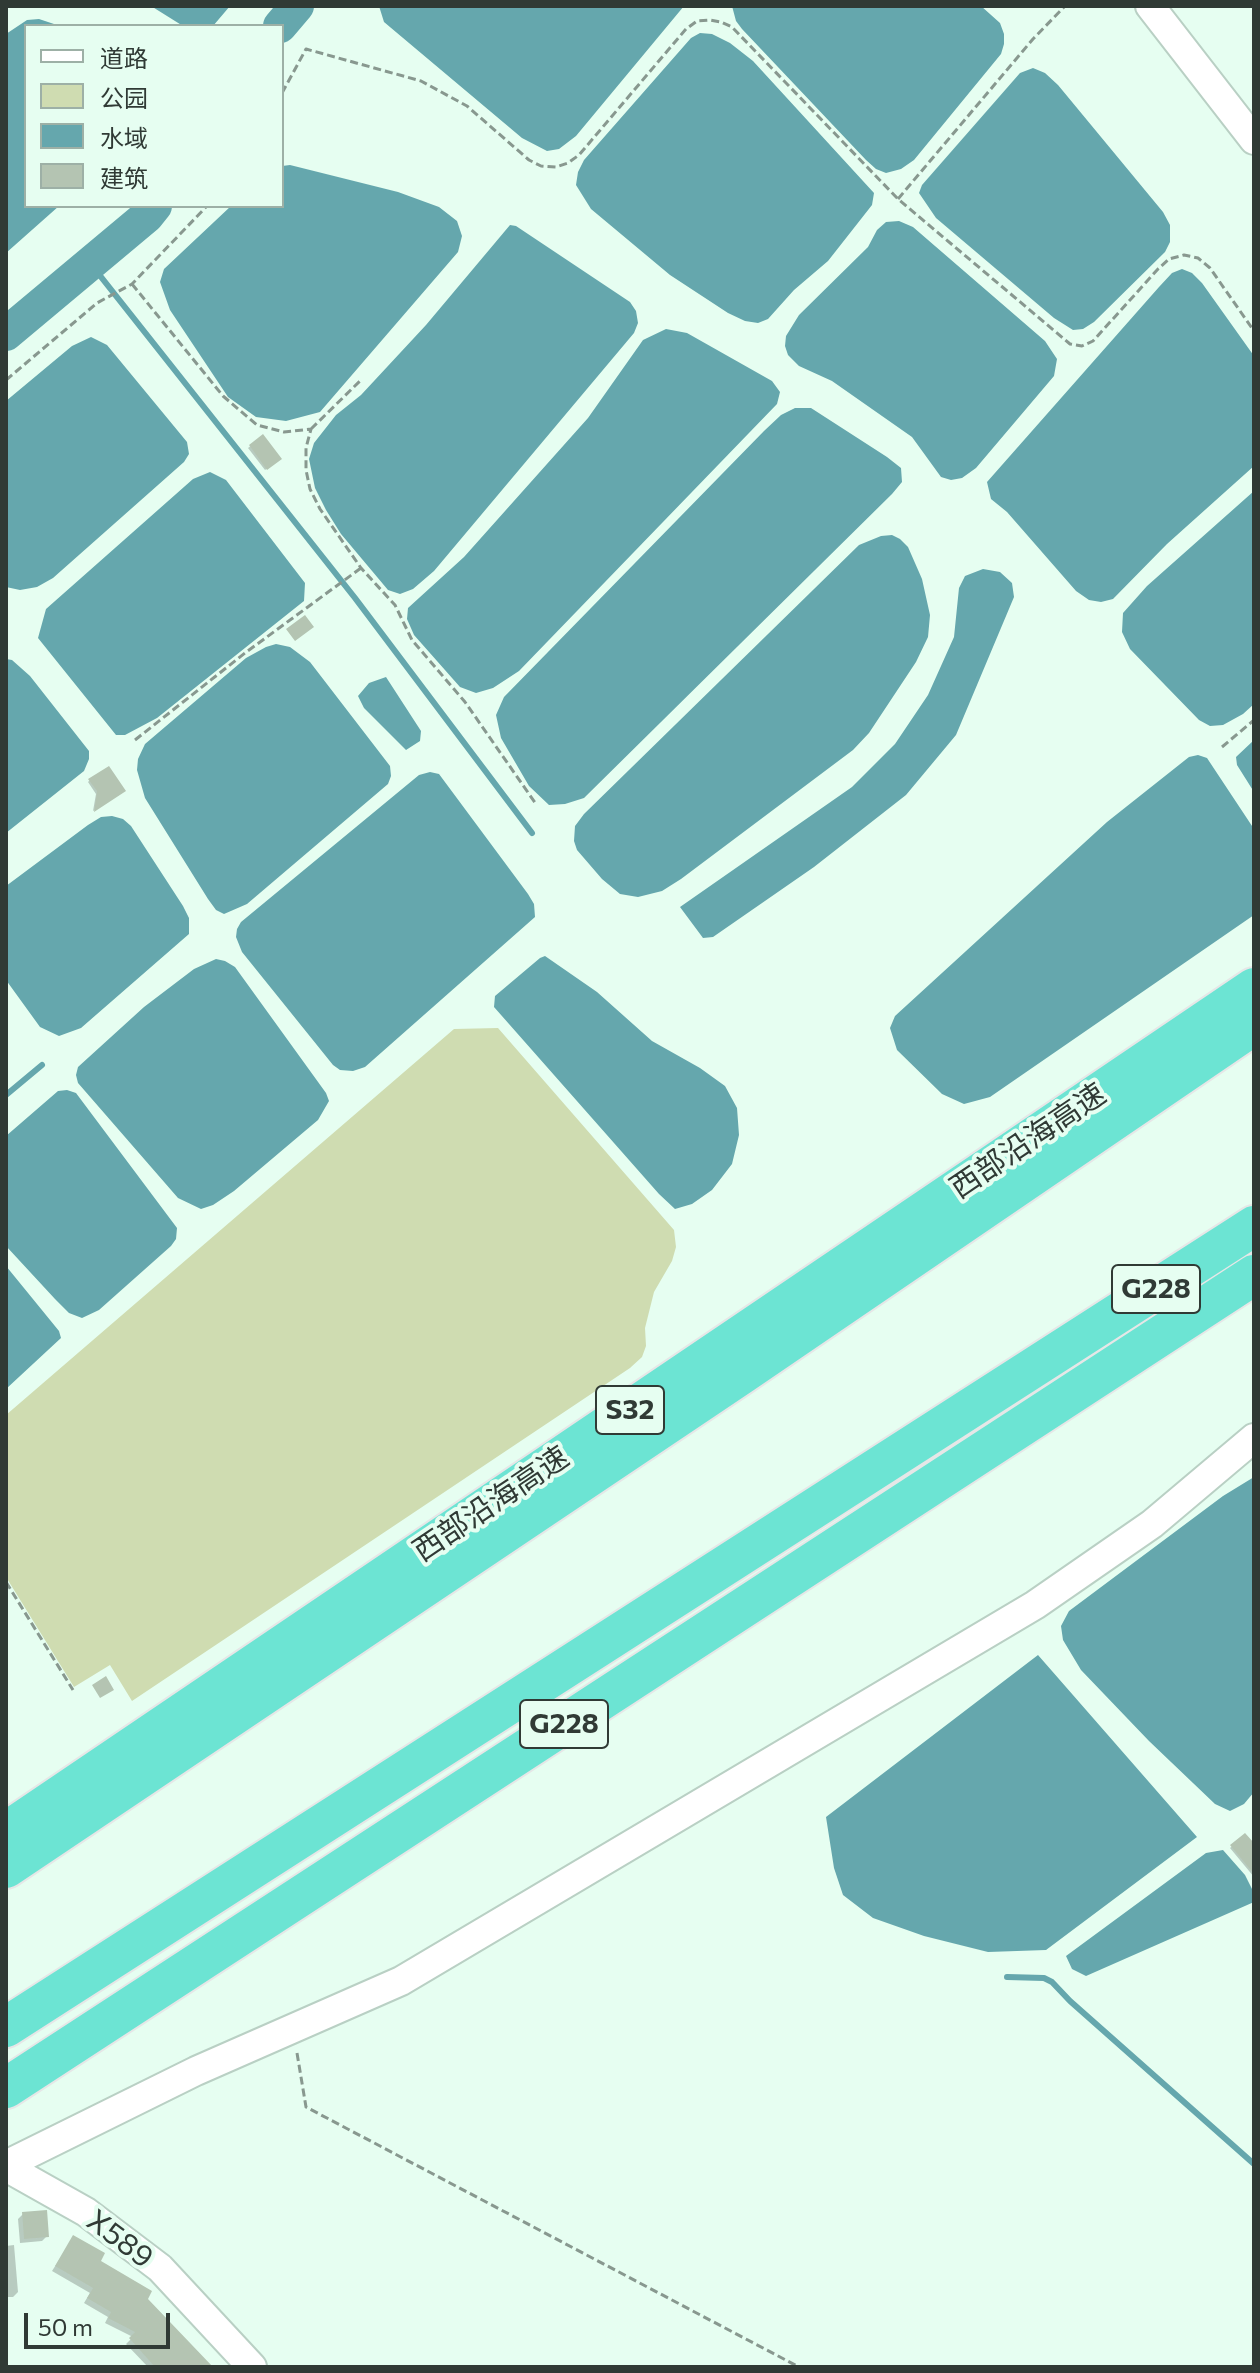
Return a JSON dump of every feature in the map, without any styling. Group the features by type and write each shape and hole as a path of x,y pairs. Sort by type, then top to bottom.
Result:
{"highway":[{"name":"西部沿海高速","path":"6,1830 1254,987"},
{"name":"西部沿海高速","path":"6,1868 755,1365 1254,1025"},
{"name":"G228","path":"13,2022 1254,1226"},
{"name":"G228","path":"6,2088 1254,1275"}],"street":[{"path":"1150,6 1254,140"},
{"path":"6,2166 196,2071 401,1981 1035,1605 1152,1524 1254,1438"},
{"name":"X589","path":"6,2166 86,2212 160,2268 252,2367"}],"path":[{"path":"898,199 1033,39 1065,6"},
{"path":"284,89 306,49 407,77 421,81 467,106 529,160 541,166 556,167 579,155 686,29 697,21 710,20 732,27 898,199 1070,344 1082,346 1093,341 1158,269 1169,259 1184,255 1198,258 1210,268 1254,331"},
{"path":"6,380 97,303 132,284 205,208"},
{"path":"132,284 223,396 257,425 284,432 311,429"},
{"path":"362,379 311,429 306,448 310,489 320,509 361,568 395,605 412,640 472,710 536,804"},
{"path":"135,740 245,653 361,568"},
{"path":"1222,747 1254,720"},
{"path":"6,1582 73,1690"},
{"path":"293,2028 306,2107 799,2367"}],"green space":[{"path":"498,1028 674,1230 676,1247 672,1261 654,1292 642,1357 630,1368 132,1701 110,1665 74,1687 6,1577 6,1415 454,1029"}],"water":[{"path":"151,6 230,6 215,24 180,24"},
{"path":"379,6 684,6 576,136 559,149 547,151 522,138 384,22"},
{"path":"732,6 981,6 1000,23 1004,44 1001,54 914,160 901,169 886,173 866,160 742,29"},
{"path":"39,19 54,24 24,24 24,208 57,208 6,253 6,34 27,20"},
{"path":"700,33 712,34 730,43 753,61 874,193 872,205 828,261 794,290 768,319 758,323 728,313 670,275 591,209 576,185 584,160 691,38"},
{"path":"1033,68 1045,73 1058,85 1163,212 1170,225 1170,242 1165,252 1094,322 1083,329 1073,330 1054,318 936,218 919,193 922,185 1020,73"},
{"path":"284,166 398,192 439,207 457,221 462,236 458,252 320,412 286,421 256,417 228,397 170,310 160,282 164,269 229,208 284,208"},
{"path":"899,221 913,227 1045,341 1057,359 1054,376 976,468 962,478 951,480 941,477 912,437 832,381 799,366 788,355 785,346 786,336 799,315 868,247 877,230 886,222"},
{"path":"510,225 630,302 636,311 638,323 634,333 434,571 413,589 400,594 388,590 341,534 315,488 309,459 314,443 336,415 361,395 426,325"},
{"path":"1182,269 1192,273 1202,283 1254,356 1254,466 1167,544 1113,599 1101,602 1089,600 1076,591 1007,512 991,499 987,482 1159,287 1172,273"},
{"path":"666,329 687,333 772,381 780,392 777,404 519,671 493,688 476,693 460,687 414,635 407,619 408,608 464,557 588,418 643,340"},
{"path":"91,337 107,345 187,442 189,454 184,462 53,578 37,587 20,590 6,587 6,401 72,346"},
{"path":"795,408 811,408 887,457 901,468 902,482 584,798 549,805 529,786 501,738 496,715 504,697 764,431 781,415"},
{"path":"210,472 226,480 305,583 304,601 157,718 125,735 116,735 38,638 46,609 193,479"},
{"path":"1254,491 1254,704 1223,725 1210,726 1199,720 1130,649 1122,632 1123,613 1147,586"},
{"path":"892,535 908,547 922,579 930,615 928,637 916,662 869,733 853,750 681,879 662,891 638,897 620,894 577,850 575,826 584,814 859,545"},
{"path":"983,569 1000,572 1012,583 1014,597 956,735 906,795 814,867 713,937 703,938 680,907 852,787 895,744 928,695 954,637 959,588 965,576"},
{"path":"276,644 290,647 310,662 390,766 391,776 388,784 247,904 224,914 216,910 208,899 145,798 137,770 138,759 145,744 246,658"},
{"path":"6,659 12,660 30,676 89,751 89,759 84,771 6,833"},
{"path":"386,677 421,731 420,741 406,750 364,708 358,696 369,683"},
{"path":"1254,740 1254,792 1237,765 1236,757"},
{"path":"1198,755 1207,758 1254,829 1254,915 990,1097 964,1104 942,1094 897,1050 890,1028 895,1016 1107,822 1189,757"},
{"path":"430,772 439,774 528,894 534,904 535,917 365,1067 353,1071 340,1070 242,952 236,937 237,929 241,922 419,775"},
{"path":"101,817 123,819 131,826 183,906 189,918 189,934 81,1028 59,1036 40,1027 6,980 6,886 88,825"},
{"path":"545,956 597,992 652,1041 725,1086 737,1108 739,1135 732,1164 712,1190 692,1204 675,1209 659,1194 494,1007 495,996"},
{"path":"216,959 235,967 329,1101 318,1120 234,1191 201,1209 178,1198 78,1083 76,1075 78,1067 144,1007 194,969"},
{"path":"58,1091 76,1093 177,1228 176,1239 171,1246 99,1310 82,1318 69,1313 6,1246 6,1136"},
{"path":"6,1266 59,1331 61,1338 6,1389"},
{"path":"1254,1477 1254,1792 1244,1804 1230,1811 1215,1804 1081,1670 1063,1640 1061,1626 1069,1611 1223,1496"},
{"path":"1038,1655 1197,1837 1046,1950 988,1952 924,1936 873,1918 843,1895 834,1868 826,1817"},
{"path":"1223,1850 1245,1875 1254,1893 1254,1902 1086,1976 1072,1969 1066,1956 1206,1853"}],"building":[{"path":"263,434 282,459 267,470 249,445"},
{"path":"305,615 314,627 295,641 286,629"},
{"path":"109,766 126,791 94,812 97,791 88,779"},
{"path":"106,1676 114,1690 100,1698 92,1685"},
{"path":"1245,1833 1254,1843 1254,1874 1230,1845"},
{"path":"47,2210 49,2237 24,2239 22,2212"},
{"path":"73,2235 105,2253 101,2261 152,2291 148,2299 213,2367 155,2367 129,2338 135,2332 108,2318 111,2312 87,2298 93,2288 55,2266"}],"waterway":[{"path":"282,24 297,6"},
{"path":"6,334 153,208"},
{"path":"90,263 355,598 532,833"},
{"path":"6,1095 42,1065"},
{"path":"1007,1977 1044,1978 1052,1982 1254,2164"}]}
